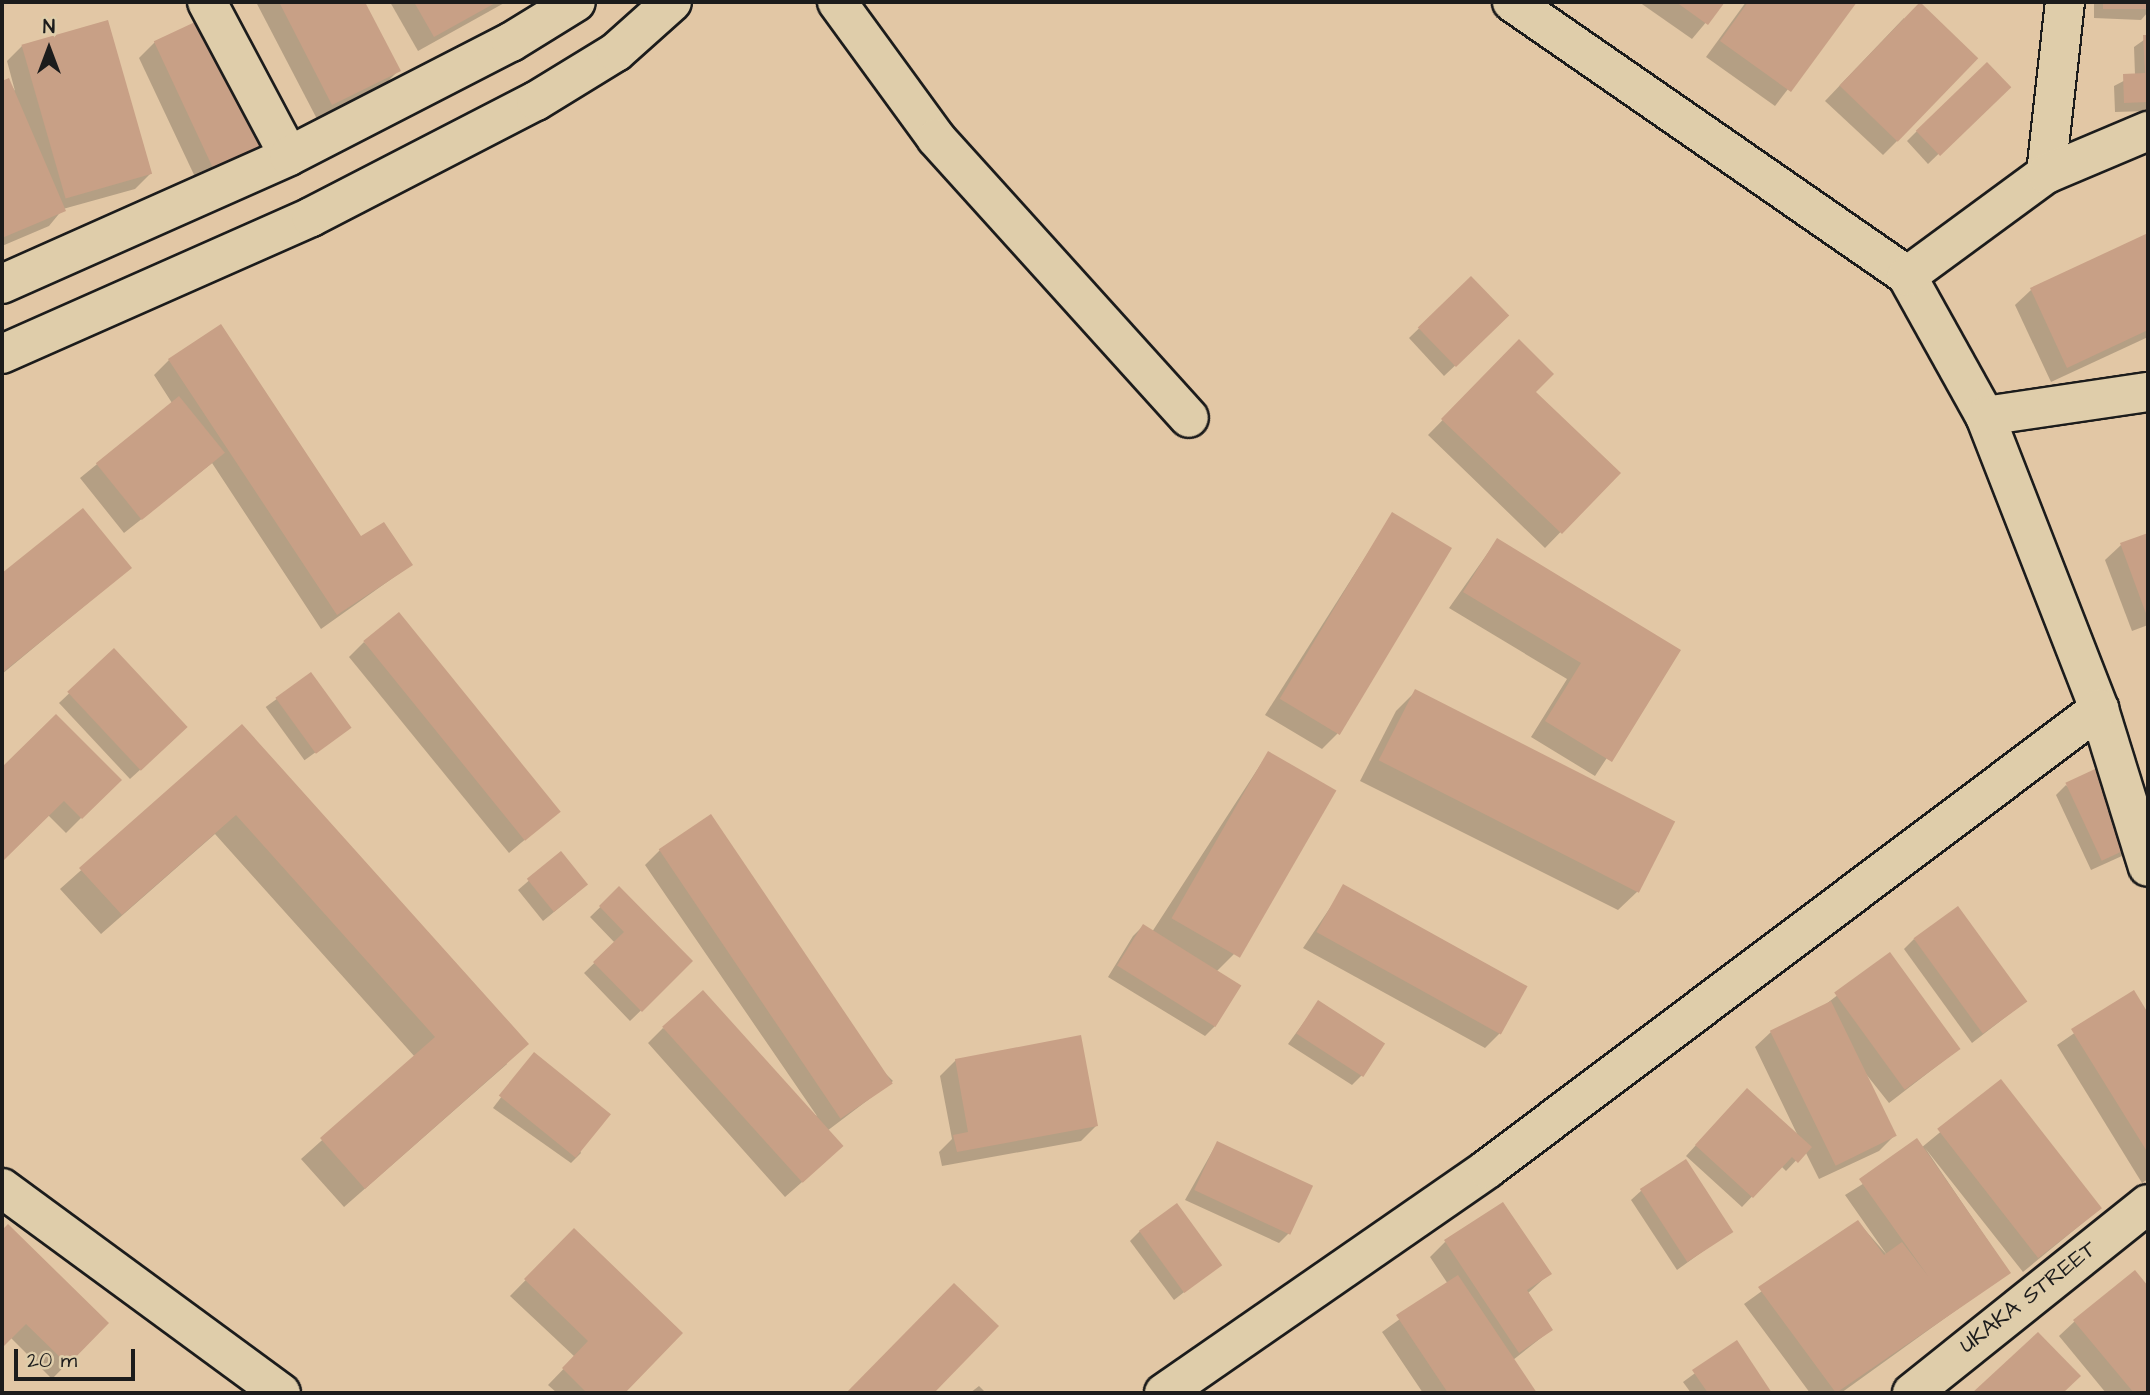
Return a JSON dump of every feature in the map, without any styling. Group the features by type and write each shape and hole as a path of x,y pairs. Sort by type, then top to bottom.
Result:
{"street":[{"path":"207,2 289,156"},
{"path":"2,284 289,156 511,42 576,2"},
{"path":"2,354 312,217 536,101 616,52 673,2"},
{"path":"837,2 936,138 1189,418"},
{"path":"2046,174 2065,2"},
{"path":"1526,5 1907,276 1985,416 2139,807 2148,867"},
{"path":"1907,276 2046,174 2148,131"},
{"path":"1985,416 2148,392"},
{"path":"1164,1393 1486,1169 2099,709"},
{"path":"2,1188 281,1393"},
{"name":"UKAKA STREET","path":"1912,1393 2148,1204"}],"building":[{"path":"279,2 365,2 401,71 332,105"},
{"path":"414,2 497,2 434,37"},
{"path":"1676,2 1725,2 1708,25"},
{"path":"1748,2 1857,2 1791,92 1720,41"},
{"path":"1920,2 1978,58 1898,142 1839,85"},
{"path":"2103,2 2148,2 2148,9 2103,9"},
{"path":"210,15 276,156 220,183 154,41"},
{"path":"108,20 152,174 66,199 21,45"},
{"path":"2143,35 2148,35 2148,102 2124,103 2123,74 2145,73"},
{"path":"1987,62 2011,87 1940,156 1916,131"},
{"path":"9,78 66,211 2,238 2,81"},
{"path":"2148,233 2148,330 2067,368 2030,288"},
{"path":"1471,276 1509,316 1456,367 1418,327"},
{"path":"221,324 361,536 384,522 413,565 337,615 168,359"},
{"path":"1519,339 1554,374 1536,392 1621,473 1562,534 1441,419"},
{"path":"179,396 225,453 142,520 96,463"},
{"path":"83,508 132,568 2,673 2,573"},
{"path":"1392,512 1452,548 1340,735 1280,699"},
{"path":"2148,533 2148,619 2120,543"},
{"path":"1497,538 1681,650 1612,762 1545,721 1581,663 1463,592"},
{"path":"399,612 561,812 525,841 363,641"},
{"path":"114,648 188,727 141,771 67,692"},
{"path":"311,672 352,728 316,754 275,698"},
{"path":"1415,689 1675,822 1639,893 1379,760"},
{"path":"56,714 122,780 82,819 64,801 2,862 2,767"},
{"path":"242,724 529,1044 365,1189 320,1138 435,1037 236,815 122,915 79,868"},
{"path":"1268,751 1336,790 1240,958 1172,918"},
{"path":"2108,763 2144,841 2102,861 2065,783"},
{"path":"711,814 893,1083 841,1119 659,849"},
{"path":"561,851 588,884 554,912 527,879"},
{"path":"1343,884 1528,986 1501,1034 1316,932"},
{"path":"619,886 693,961 642,1012 593,962 624,932 599,906"},
{"path":"1958,906 2027,1001 1983,1034 1914,938"},
{"path":"1143,924 1241,985 1215,1027 1117,966"},
{"path":"1890,952 1961,1049 1905,1090 1834,993"},
{"path":"703,990 844,1146 803,1183 662,1027"},
{"path":"2134,990 2148,1013 2148,1153 2071,1029"},
{"path":"1318,1000 1385,1044 1363,1077 1296,1034"},
{"path":"1831,1001 1897,1136 1836,1166 1770,1031"},
{"path":"1081,1035 1098,1126 957,1152 953,1135 968,1132 955,1059"},
{"path":"534,1052 611,1114 576,1158 499,1096"},
{"path":"2001,1079 2102,1208 2038,1258 1937,1129"},
{"path":"1747,1088 1812,1147 1798,1163 1792,1157 1753,1198 1695,1145"},
{"path":"1917,1138 2011,1273 1836,1393 1758,1287 1858,1220 1884,1255 1902,1242 1928,1276 1859,1179"},
{"path":"1217,1141 1313,1186 1290,1235 1194,1190"},
{"path":"1686,1159 1733,1232 1687,1262 1640,1189"},
{"path":"1503,1202 1552,1274 1527,1290 1553,1330 1519,1353 1444,1240"},
{"path":"1177,1203 1222,1265 1184,1293 1139,1231"},
{"path":"8,1224 109,1323 68,1365 26,1324 2,1348 2,1230"},
{"path":"574,1228 683,1333 625,1393 587,1393 562,1368 588,1341 524,1279"},
{"path":"2135,1270 2148,1286 2148,1393 2134,1393 2073,1320"},
{"path":"1458,1275 1537,1393 1448,1393 1396,1315"},
{"path":"954,1283 999,1326 934,1393 846,1393"},
{"path":"2038,1332 2081,1376 2063,1393 1972,1393"},
{"path":"1737,1340 1772,1393 1708,1393 1692,1370"}]}
